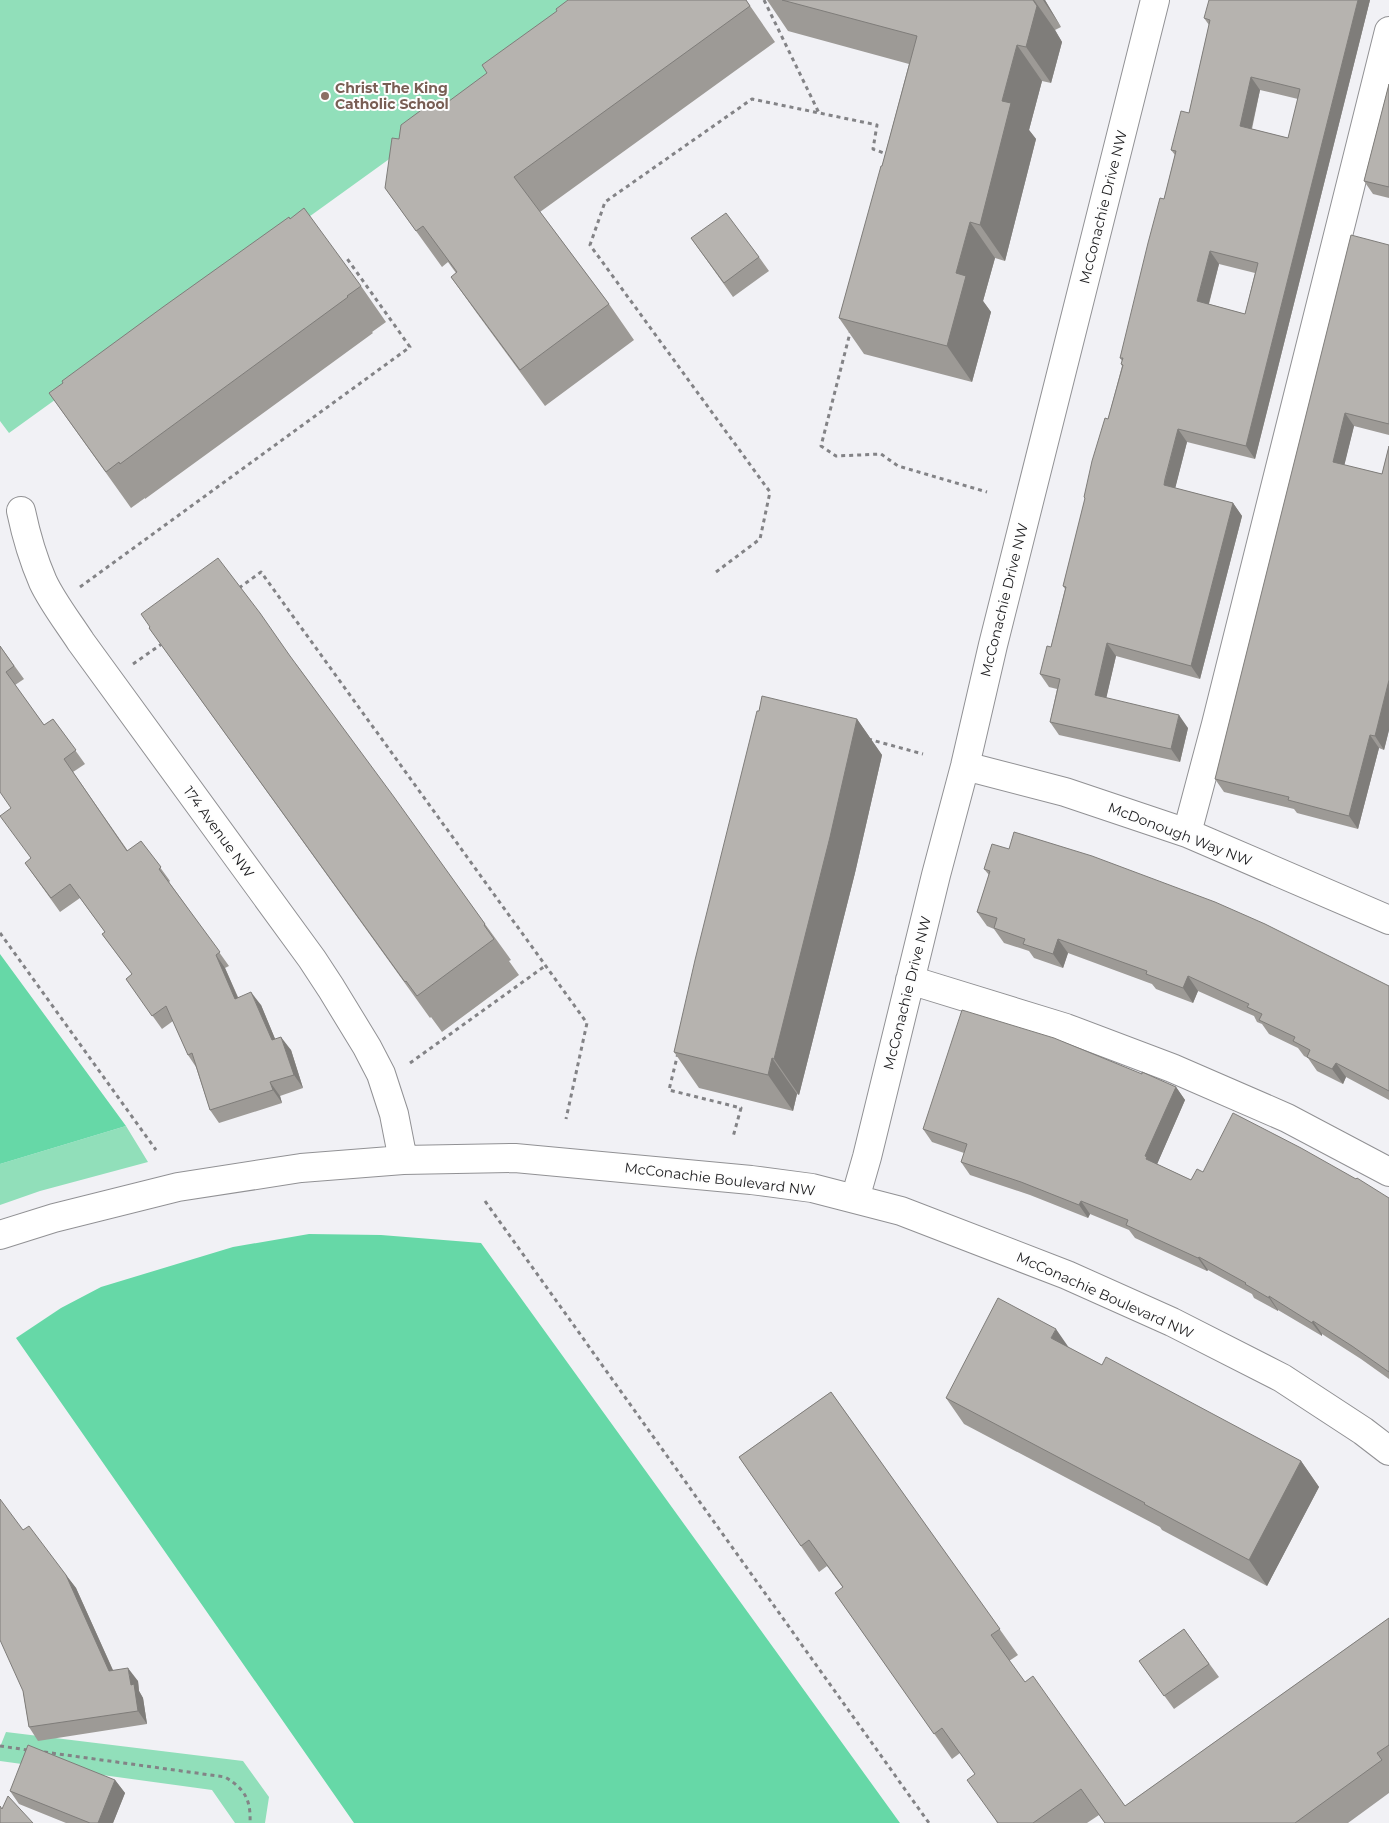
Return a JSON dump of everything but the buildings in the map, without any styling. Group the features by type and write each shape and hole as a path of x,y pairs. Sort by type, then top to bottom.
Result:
{"street":[{"name":"McConachie Drive NW","path":"855,1199 965,766 993,645 1155,0"},
{"path":"1187,833 1221,705 1389,31"},
{"name":"174 Avenue NW","path":"21,511 28,543 43,582 56,605 312,959 367,1047 381,1074 391,1106 403,1160"},
{"name":"McDonough Way NW","path":"965,766 1065,792 1187,833 1389,920"},
{"path":"910,980 1066,1028 1172,1068 1287,1118 1389,1172"},
{"name":"McConachie Boulevard NW","path":"0,1235 54,1218 178,1187 301,1168 403,1160 515,1158 751,1180 812,1188 901,1211 1067,1275 1172,1322 1282,1378 1363,1431 1389,1451"}],"path":[{"path":"764,0 819,113"},
{"path":"716,572 760,539 770,492 590,245 605,202 752,99 877,125 873,149 894,157"},
{"path":"78,589 410,347 346,257"},
{"path":"852,323 821,446 836,456 880,454 898,466 987,492"},
{"path":"237,589 260,572 587,1023 566,1119"},
{"path":"128,669 167,640"},
{"path":"867,739 923,754"},
{"path":"0,932 156,1150"},
{"path":"403,1068 545,966"},
{"path":"678,1051 669,1090 741,1108 733,1137"},
{"path":"485,1201 929,1823"},
{"path":"0,1746 29,1750"},
{"path":"39,1752 225,1777 236,1783 245,1793 251,1808 250,1823"}],"green space":[{"path":"0,0 610,0 9,433 0,421"},
{"path":"0,954 126,1126 0,1164"},
{"path":"126,1126 148,1162 40,1191 0,1205 0,1164"},
{"path":"309,1234 381,1235 481,1243 900,1823 354,1823 16,1338 61,1308 101,1287 233,1247"},
{"path":"6,1732 243,1761 269,1797 265,1823 235,1823 212,1790 0,1761 0,1747"}],"place":[{"name":"Christ The King Catholic School","path":"325,96"}]}
